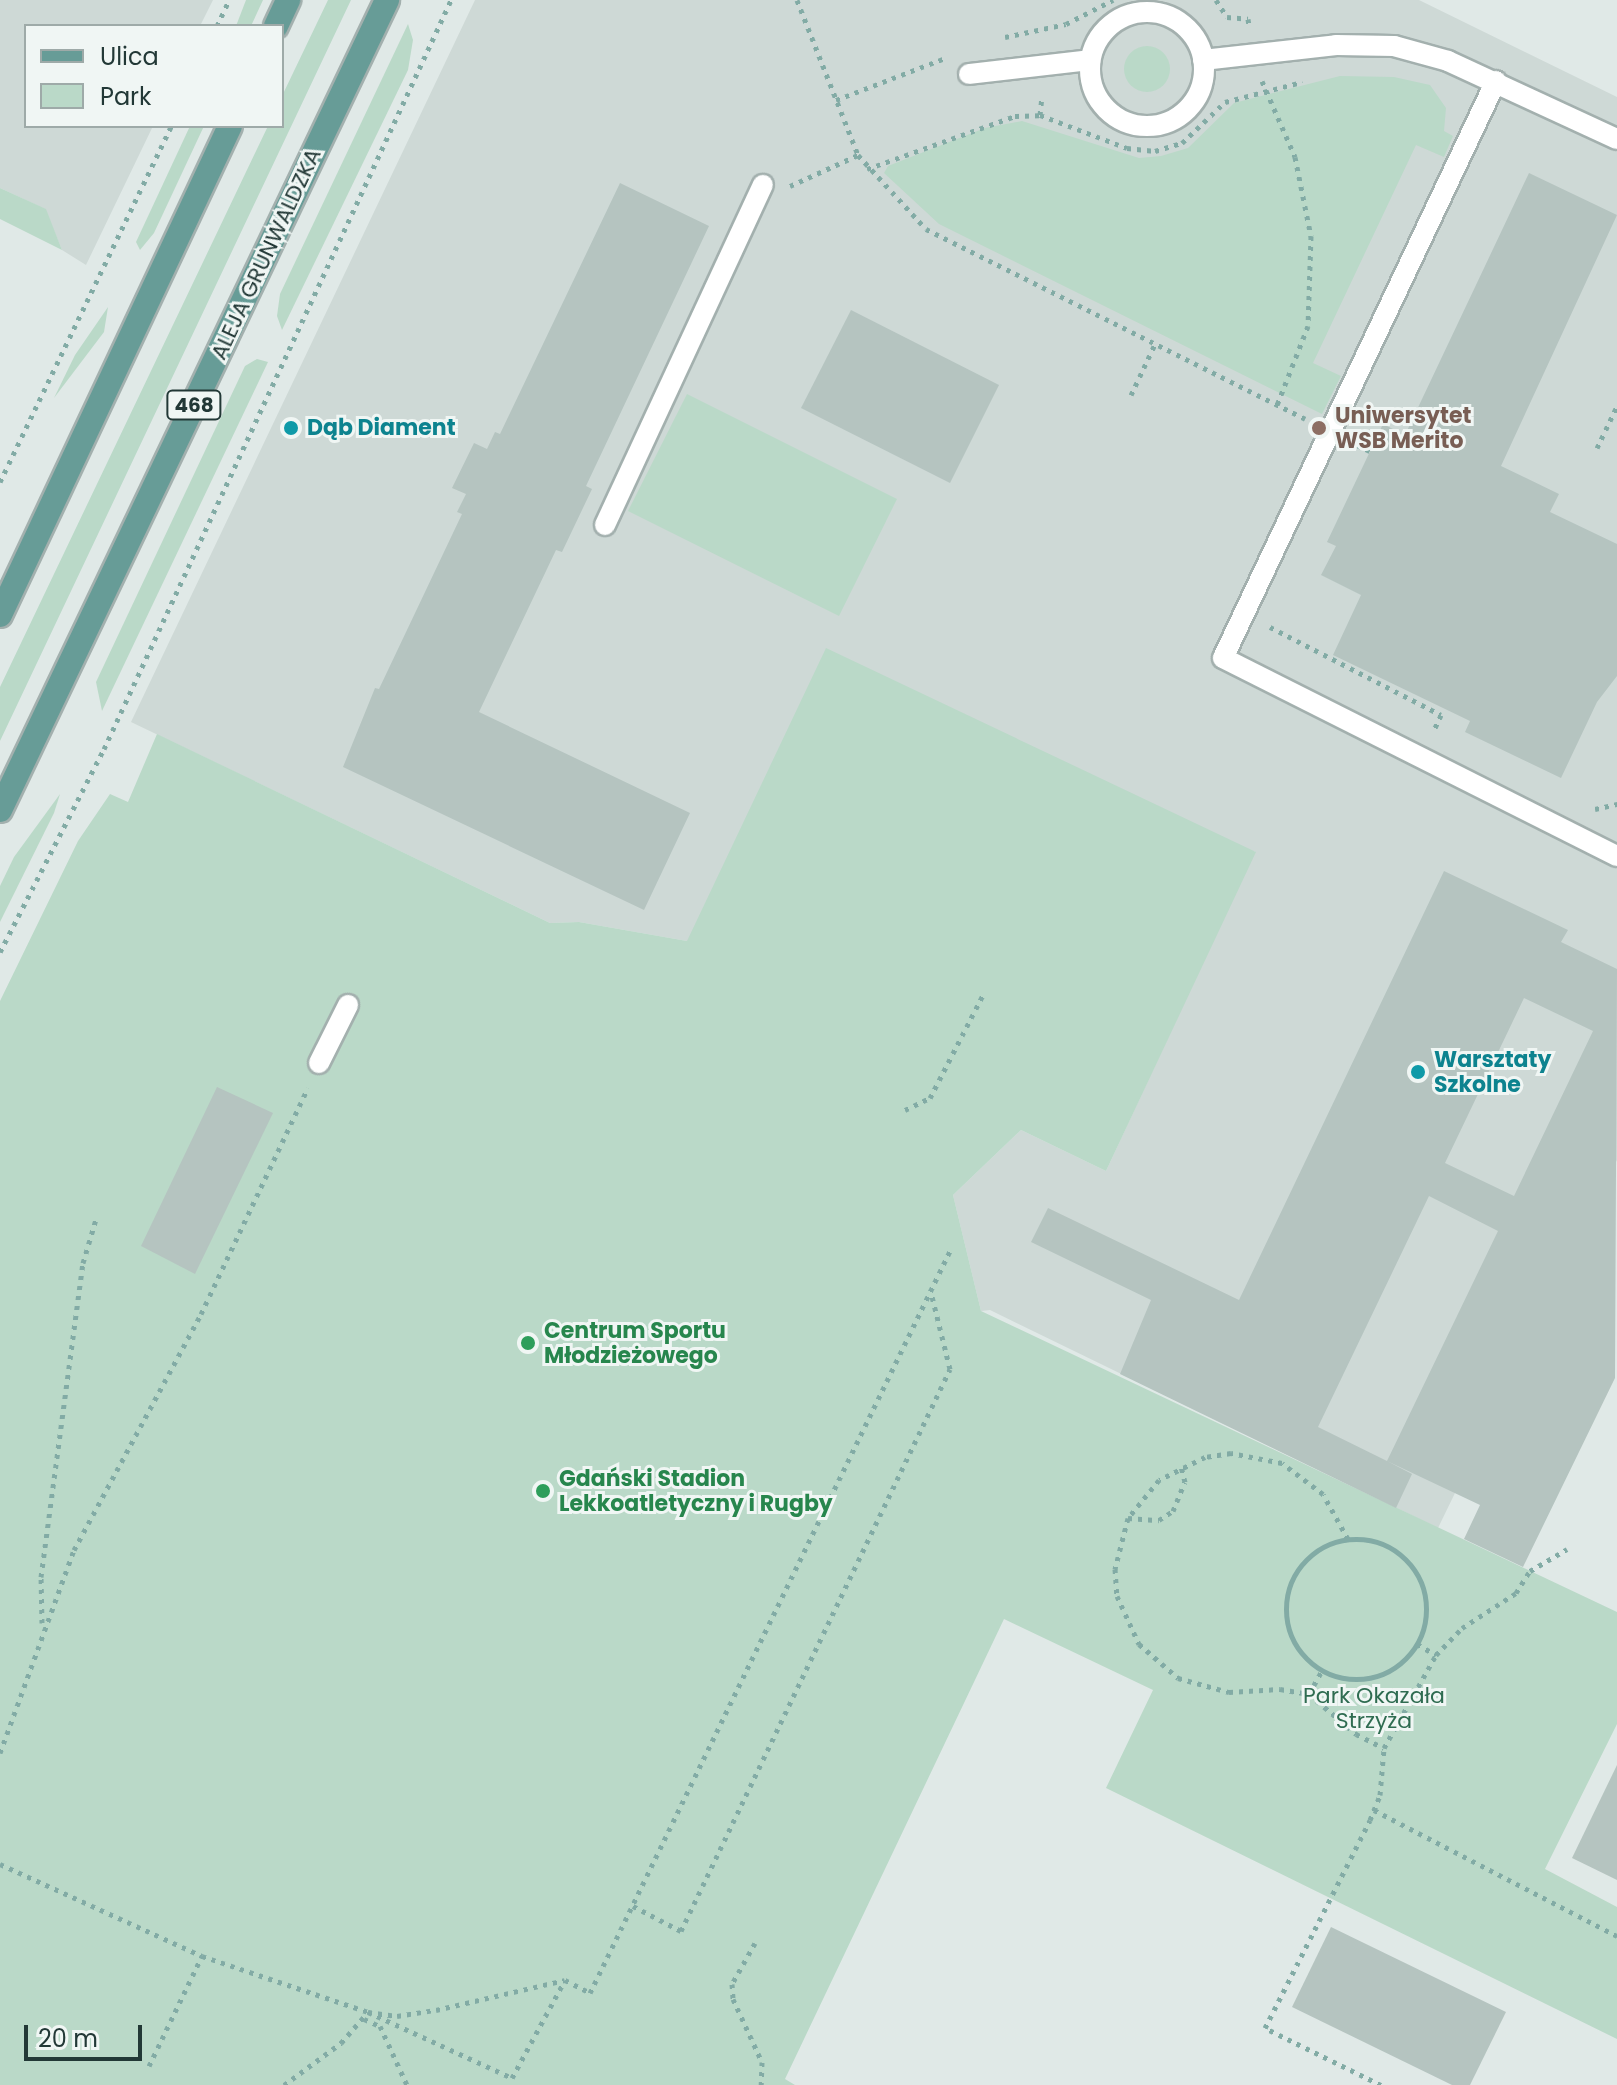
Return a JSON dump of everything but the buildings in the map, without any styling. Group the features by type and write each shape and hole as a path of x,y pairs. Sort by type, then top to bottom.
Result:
{"main road":[{"path":"277,24 288,0"},
{"name":"ALEJA GRUNWALDZKA","path":"0,810 387,0"},
{"path":"0,615 229,128"}],"lane":[{"path":"1178,9 1198,43 1203,60 1198,95 1187,109 1155,125 1129,123 1106,109 1093,86 1090,60 1096,43 1121,18 1178,9"},
{"path":"1203,60 1336,45 1394,46 1496,81 1617,139"},
{"path":"969,74 1090,60"},
{"path":"1496,81 1223,658 1617,856"},
{"path":"605,525 771,188"},
{"path":"319,1063 348,1005"}],"path":[{"path":"218,24 229,0"},
{"path":"0,952 104,749 451,0"},
{"path":"797,0 858,155 867,169 926,229 1370,451"},
{"path":"1216,0 1227,17 1248,19"},
{"path":"867,169 1015,116 1040,115 1127,148 1155,151 1182,143 1225,102 1311,80"},
{"path":"1264,92 1295,157 1312,252 1308,326 1277,405"},
{"path":"0,482 170,128"},
{"path":"771,188 858,155"},
{"path":"1131,395 1155,344"},
{"path":"1597,448 1617,406"},
{"path":"1244,614 1441,715 1430,738"},
{"path":"1591,810 1617,804"},
{"path":"905,1110 930,1098 984,993"},
{"path":"0,1753 8,1742 42,1628 74,1550 201,1314 319,1063"},
{"path":"42,1628 41,1577 83,1263 96,1219"},
{"path":"368,2012 397,2016 436,2010 565,1980 590,1993 950,1251"},
{"path":"633,1906 681,1931 950,1369 931,1291"},
{"path":"1348,1539 1323,1494 1282,1463 1231,1453 1181,1466 1159,1480 1128,1518 1115,1569 1117,1596 1125,1621 1157,1663 1203,1688 1309,1694 1356,1734 1384,1748"},
{"path":"1128,1518 1159,1520 1173,1511 1185,1482 1181,1466"},
{"path":"1348,1539 1381,1544 1408,1562 1426,1601 1417,1644 1385,1673 1364,1679 1322,1671 1292,1639 1287,1595 1308,1557 1348,1539"},
{"path":"1381,2085 1265,2028 1374,1810 1384,1748 1436,1655 1462,1628 1516,1593 1530,1571 1567,1549"},
{"path":"1417,1644 1436,1655"},
{"path":"1309,1694 1322,1671"},
{"path":"1374,1810 1617,1936"},
{"path":"0,1864 202,1956 368,2012 512,2078 515,2085"},
{"path":"755,1943 732,1984 742,2024 762,2062 761,2085"},
{"path":"149,2066 202,1956"},
{"path":"512,2078 565,1980"},
{"path":"284,2085 364,2019 368,2012"},
{"path":"364,2019 380,2026 407,2085"}],"shaded area":[{"path":"0,0 213,0 201,24 24,24 24,128 152,128 86,265 62,250 45,209 0,188"},
{"path":"475,0 1419,0 1617,97 1617,1160 1438,1528 990,1310 981,1311 953,1195 1021,1130 1106,1171 1255,851 687,941 579,922 550,923 131,722"}],"green space":[{"path":"246,0 263,0 252,24 237,24"},
{"path":"328,0 351,0 0,741 0,687 267,128 284,128 284,92"},
{"path":"408,24 413,40 408,70 282,330 277,316 280,294"},
{"path":"1147,46 1163,53 1170,69 1163,85 1147,92 1131,85 1124,69 1131,53"},
{"path":"1340,76 1394,77 1430,85 1446,108 1444,131 1453,136 1444,157 1416,145 1313,363 1341,376 1322,414 939,224 884,173 888,166 985,128 1022,121 1139,158 1161,156 1188,148 1234,103"},
{"path":"189,128 203,128 154,233 140,250 136,242"},
{"path":"0,188 46,209 62,250 0,219"},
{"path":"108,307 104,332 54,398 75,355"},
{"path":"257,359 268,362 102,711 96,682 245,366"},
{"path":"687,394 897,499 839,616 628,511"},
{"name":"Centrum Sportu Młodzieżowego","path":"826,648 1256,852 1106,1171 1021,1130 953,1195 981,1311 1617,1612 1617,1724 1545,1869 1617,1907 1617,2039 1106,1788 1153,1690 1004,1619 785,2079 795,2085 0,2085 0,1001 78,841 110,794 128,802 157,734 550,923 579,922 687,941"},
{"path":"60,794 54,813 0,922 0,886 14,857"}],"place":[{"name":"Dąb Diament","path":"291,428"},
{"name":"Uniwersytet WSB Merito","path":"1319,428"},
{"name":"Warsztaty Szkolne","path":"1418,1072"},
{"name":"Centrum Sportu Młodzieżowego","path":"528,1343"},
{"name":"Gdański Stadion Lekkoatletyczny i Rugby","path":"543,1491"}],"park label":[{"name":"Park Okazała Strzyża","path":"1374,1708"}]}
